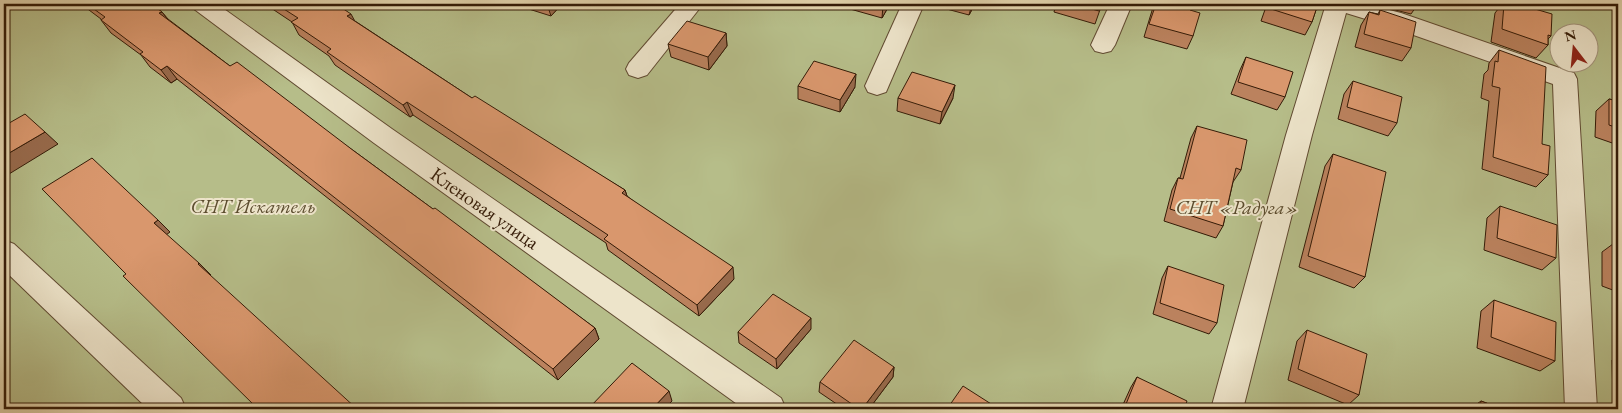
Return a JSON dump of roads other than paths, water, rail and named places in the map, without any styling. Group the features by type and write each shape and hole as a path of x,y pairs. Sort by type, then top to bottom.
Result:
{"street":[{"name":"Кленовая улица","path":"202,4 391,142 770,409"},
{"path":"638,69 692,4"},
{"path":"877,86 913,4"},
{"path":"1103,45 1121,4"},
{"path":"1227,409 1299,135 1339,4 1394,19 1565,79 1581,409"},
{"path":"4,252 170,409"}],"park label":[{"name":"СНТ Искатель","path":"253,206"},
{"name":"СНТ «Радуга»","path":"1237,207"}]}
